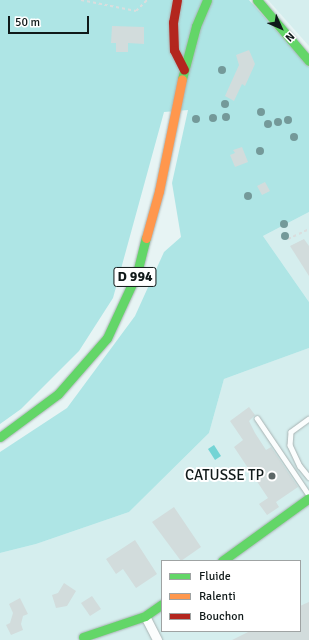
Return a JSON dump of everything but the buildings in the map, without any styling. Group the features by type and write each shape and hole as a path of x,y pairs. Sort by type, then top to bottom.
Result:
{"main road":[{"path":"177,0 173,22 174,50 184,70"},
{"name":"D 994","path":"0,437 58,394 107,338 137,273 158,191 184,70 196,26 207,0"},
{"path":"257,0 309,61"},
{"path":"223,560 309,498"},
{"path":"83,637 145,616 161,605"}],"street":[{"path":"145,616 157,640"}],"lane":[{"path":"257,418 309,495"},
{"path":"309,419 291,432 290,445 300,466 309,477"}],"path":[{"path":"81,0 136,11 147,0"},
{"path":"288,239 309,229"}],"shaded area":[{"path":"0,0 249,0 309,67 309,212 263,236 309,302 309,348 224,379 209,433 129,512 36,544 0,553 0,452 67,408 135,316 164,252 181,237 172,183 188,110 164,112 113,298 79,351 21,409 0,424"},
{"path":"268,0 309,0 309,46"},
{"path":"309,212 309,302 263,236"},
{"path":"309,348 309,640 0,640 0,553 36,544 129,512 209,433 224,379"},
{"path":"214,445 221,456 215,460 208,449"}],"traffic: fast":[{"path":"182,79 196,26 207,0"},
{"path":"257,0 309,61"},
{"path":"0,437 58,394 107,338 137,273 146,238"},
{"path":"223,560 309,498"},
{"path":"83,637 145,616 161,605"}],"traffic: slow":[{"path":"146,238 159,191 182,79"}],"traffic: jam":[{"path":"177,0 173,22 174,50 184,70"}],"place":[{"name":"CATUSSE TP","path":"272,476"}]}
